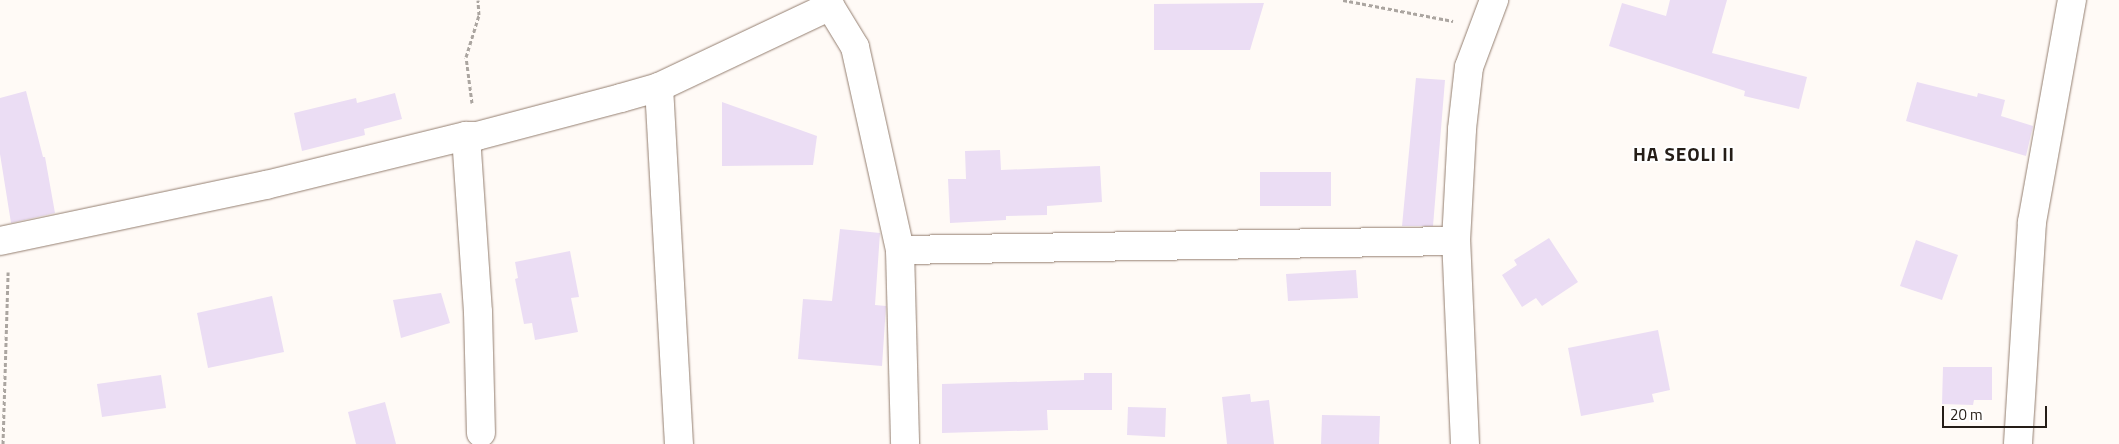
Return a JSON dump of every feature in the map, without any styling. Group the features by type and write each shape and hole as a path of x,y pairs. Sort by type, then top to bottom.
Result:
{"street":[{"path":"1465,444 1456,241 1462,129 1469,67 1482,27 1494,0"},
{"path":"2018,444 2032,222 2072,0"},
{"path":"4,240 266,185 472,136 659,87 829,3 855,47 900,250 905,444"},
{"path":"659,87 679,444"},
{"path":"472,136 481,433"},
{"path":"900,250 1456,241"}],"path":[{"path":"472,136 466,57 479,15 478,0"},
{"path":"1343,0 1482,27"},
{"path":"2,444 4,240"}],"building":[{"path":"1670,0 1727,0 1712,53 1807,77 1799,109 1744,96 1745,91 1609,46 1622,3 1666,16"},
{"path":"1264,3 1250,50 1154,50 1154,4"},
{"path":"1416,78 1445,80 1433,226 1402,226"},
{"path":"1917,82 1977,97 1978,93 2005,100 2001,116 2033,126 2026,156 1906,121"},
{"path":"26,91 43,157 45,157 55,213 11,223 0,154 0,98"},
{"path":"395,93 402,119 364,129 365,135 302,151 294,113 356,98 357,103"},
{"path":"722,102 817,136 813,165 722,166"},
{"path":"1000,150 1001,170 1100,166 1102,202 1047,206 1047,215 1006,216 1006,220 950,223 948,179 966,179 965,151"},
{"path":"1260,172 1331,172 1331,206 1260,206"},
{"path":"840,229 880,233 875,305 886,306 882,366 798,359 803,299 832,301"},
{"path":"1549,238 1578,282 1542,306 1536,298 1522,307 1502,275 1517,265 1514,260"},
{"path":"1916,240 1958,255 1942,300 1900,286"},
{"path":"570,251 579,297 571,298 578,332 535,340 532,323 524,324 515,279 518,278 515,262"},
{"path":"1356,270 1358,298 1288,301 1286,274"},
{"path":"441,293 450,323 401,338 393,300"},
{"path":"272,296 284,352 208,368 197,313"},
{"path":"1658,330 1670,390 1652,394 1654,402 1581,416 1568,348"},
{"path":"1943,367 1992,367 1992,400 1974,400 1973,405 1942,404"},
{"path":"1084,373 1112,373 1112,410 1047,410 1048,430 942,433 942,384 1084,380"},
{"path":"161,375 166,408 102,417 97,384"},
{"path":"1250,394 1251,402 1269,400 1274,444 1227,444 1222,397"},
{"path":"385,402 396,444 356,444 348,412"},
{"path":"1128,407 1166,408 1165,437 1127,435"},
{"path":"1322,415 1380,416 1379,444 1321,444"}],"district":[{"name":"HA SEOLI II","path":"1684,154"}]}
